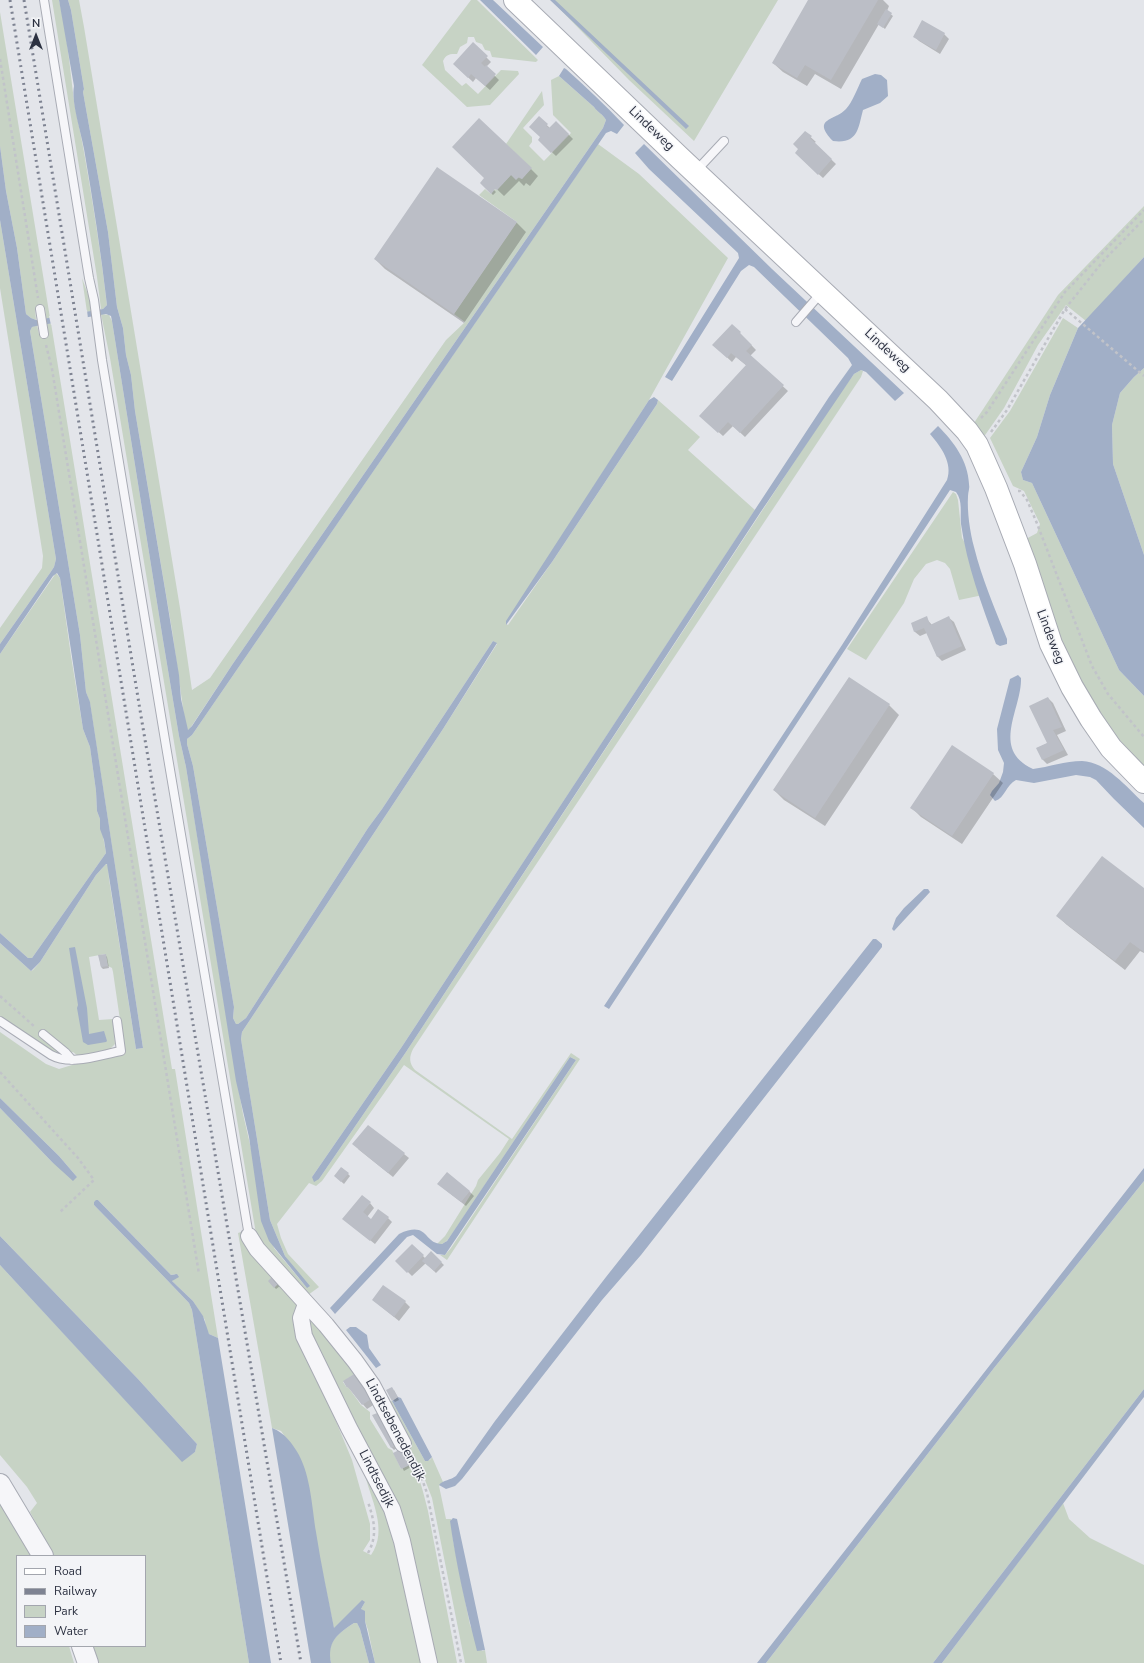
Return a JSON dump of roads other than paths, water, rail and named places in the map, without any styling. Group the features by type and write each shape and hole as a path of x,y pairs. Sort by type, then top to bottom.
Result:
{"main road":[{"name":"Lindeweg","path":"515,0 696,171 818,297 977,434 977,445 996,488 1025,564 1059,664 1087,714 1127,766 1144,782"}],"street":[{"name":"Lindtsebenedendijk","path":"249,1236 257,1249 337,1338 372,1385 403,1444"},
{"name":"Lindtsedijk","path":"306,1304 301,1318 304,1336 349,1428 385,1496 395,1519 402,1541 429,1663"},
{"path":"0,1484 38,1544 43,1555"},
{"path":"82,1647 88,1663"}],"lane":[{"path":"44,0 89,278 94,300 102,360 165,745 249,1236"},
{"path":"696,171 724,141"},
{"path":"798,319 818,297"},
{"path":"40,308 44,334"},
{"path":"0,1021 51,1056 57,1059 72,1060 121,1051 117,1021"},
{"path":"43,1034 65,1052 72,1060"}],"water":[{"path":"59,0 68,0 71,10 84,89 83,92 108,232 117,307 123,328 126,355 131,375 135,411 179,675 181,699 188,730 603,128 606,120 603,116 559,76 564,68 588,89 624,125 617,134 611,131 606,133 192,735 187,739 193,766 234,1007 233,1018 236,1024 238,1024 246,1018 368,828 493,641 497,643 443,729 242,1032 241,1039 270,1220 285,1256 310,1286 307,1288 269,1241 261,1221 249,1137 236,1081 186,767 179,736 163,640 112,321 111,316 106,314 36,326 32,327 30,331 80,635 86,692 90,702 143,1048 136,1049 107,864 96,875 40,962 31,971 0,943 0,933 28,958 32,958 106,853 104,840 100,829 100,819 97,811 90,747 83,729 60,578 57,573 53,576 0,654 0,644 54,567 56,559 0,220 0,146 26,314 36,320 103,309 107,305 94,208 75,108 73,93 74,86"},
{"path":"480,0 493,0 543,47 536,55"},
{"path":"550,0 555,0 689,126 686,129"},
{"path":"875,74 881,75 887,80 888,96 880,103 863,110 858,129 852,138 848,140 833,141 824,128 825,124 827,121 846,109 853,99 862,79"},
{"path":"644,144 772,269 904,393 895,401 866,372 861,370 854,374 760,513 406,1052 319,1179 314,1182 312,1177 401,1048 829,397 852,365 848,358 754,267 749,265 741,271 672,381 665,377 739,258 738,253 649,169 635,153"},
{"path":"1144,257 1144,368 1120,393 1112,425 1113,464 1144,555 1144,696 1119,670 1032,483 1023,480 1021,472 1037,437 1050,395 1078,328"},
{"path":"654,397 658,400 657,404 552,562 506,625 506,621 649,400"},
{"path":"938,426 955,445 966,467 969,486 968,515 977,559 1007,639 1007,644 1000,646 996,644 985,615 967,555 961,524 960,499 956,492 950,490 609,1009 604,1006 842,645 947,480 947,461 942,450 930,434"},
{"path":"1018,675 1021,678 1020,690 1011,728 1011,740 1013,751 1020,761 1033,769 1076,761 1091,762 1100,766 1116,776 1144,803 1144,828 1096,780 1090,777 1076,775 1034,783 1016,780 1001,797 995,801 990,795 999,783 1003,772 1004,763 998,750 997,729 1010,679"},
{"path":"924,889 928,889 930,892 894,931 892,929 896,918"},
{"path":"873,939 876,939 882,944 882,947 641,1255 602,1300 462,1479 455,1486 446,1489 439,1485 456,1476 495,1421 606,1277"},
{"path":"75,947 87,1008 89,1034 104,1031 106,1042 88,1045 83,1042 69,948"},
{"path":"570,1057 576,1060 445,1255 437,1254 413,1235 407,1237 335,1314 330,1308 399,1234 409,1230 416,1230 421,1231 436,1243 442,1244 447,1241"},
{"path":"0,1098 59,1156 77,1177 73,1181 52,1162 0,1108"},
{"path":"1144,1168 1144,1181 994,1368 766,1663 757,1663"},
{"path":"96,1200 98,1200 171,1275 177,1274 179,1277 172,1281 193,1301 203,1316 209,1334 218,1338 271,1663 249,1663 192,1310 189,1303 94,1205"},
{"path":"0,1236 138,1379 197,1444 195,1452 182,1462 0,1265"},
{"path":"350,1327 356,1327 367,1335 369,1348 381,1365 376,1368 346,1330"},
{"path":"1144,1389 1144,1397 942,1663 933,1663"},
{"path":"398,1397 401,1398 432,1457 428,1461 425,1461 392,1401"},
{"path":"272,1428 281,1433 291,1443 299,1455 306,1473 334,1628 362,1600 365,1602 361,1609 365,1611 365,1621 375,1663 369,1663 360,1629 357,1623 354,1623 338,1635 332,1644 330,1656 331,1663 311,1663"},
{"path":"453,1518 457,1519 485,1650 477,1651 469,1619 452,1537 450,1521"}],"railway":[{"path":"10,0 281,1663"},
{"path":"24,0 140,710 301,1663"}]}
